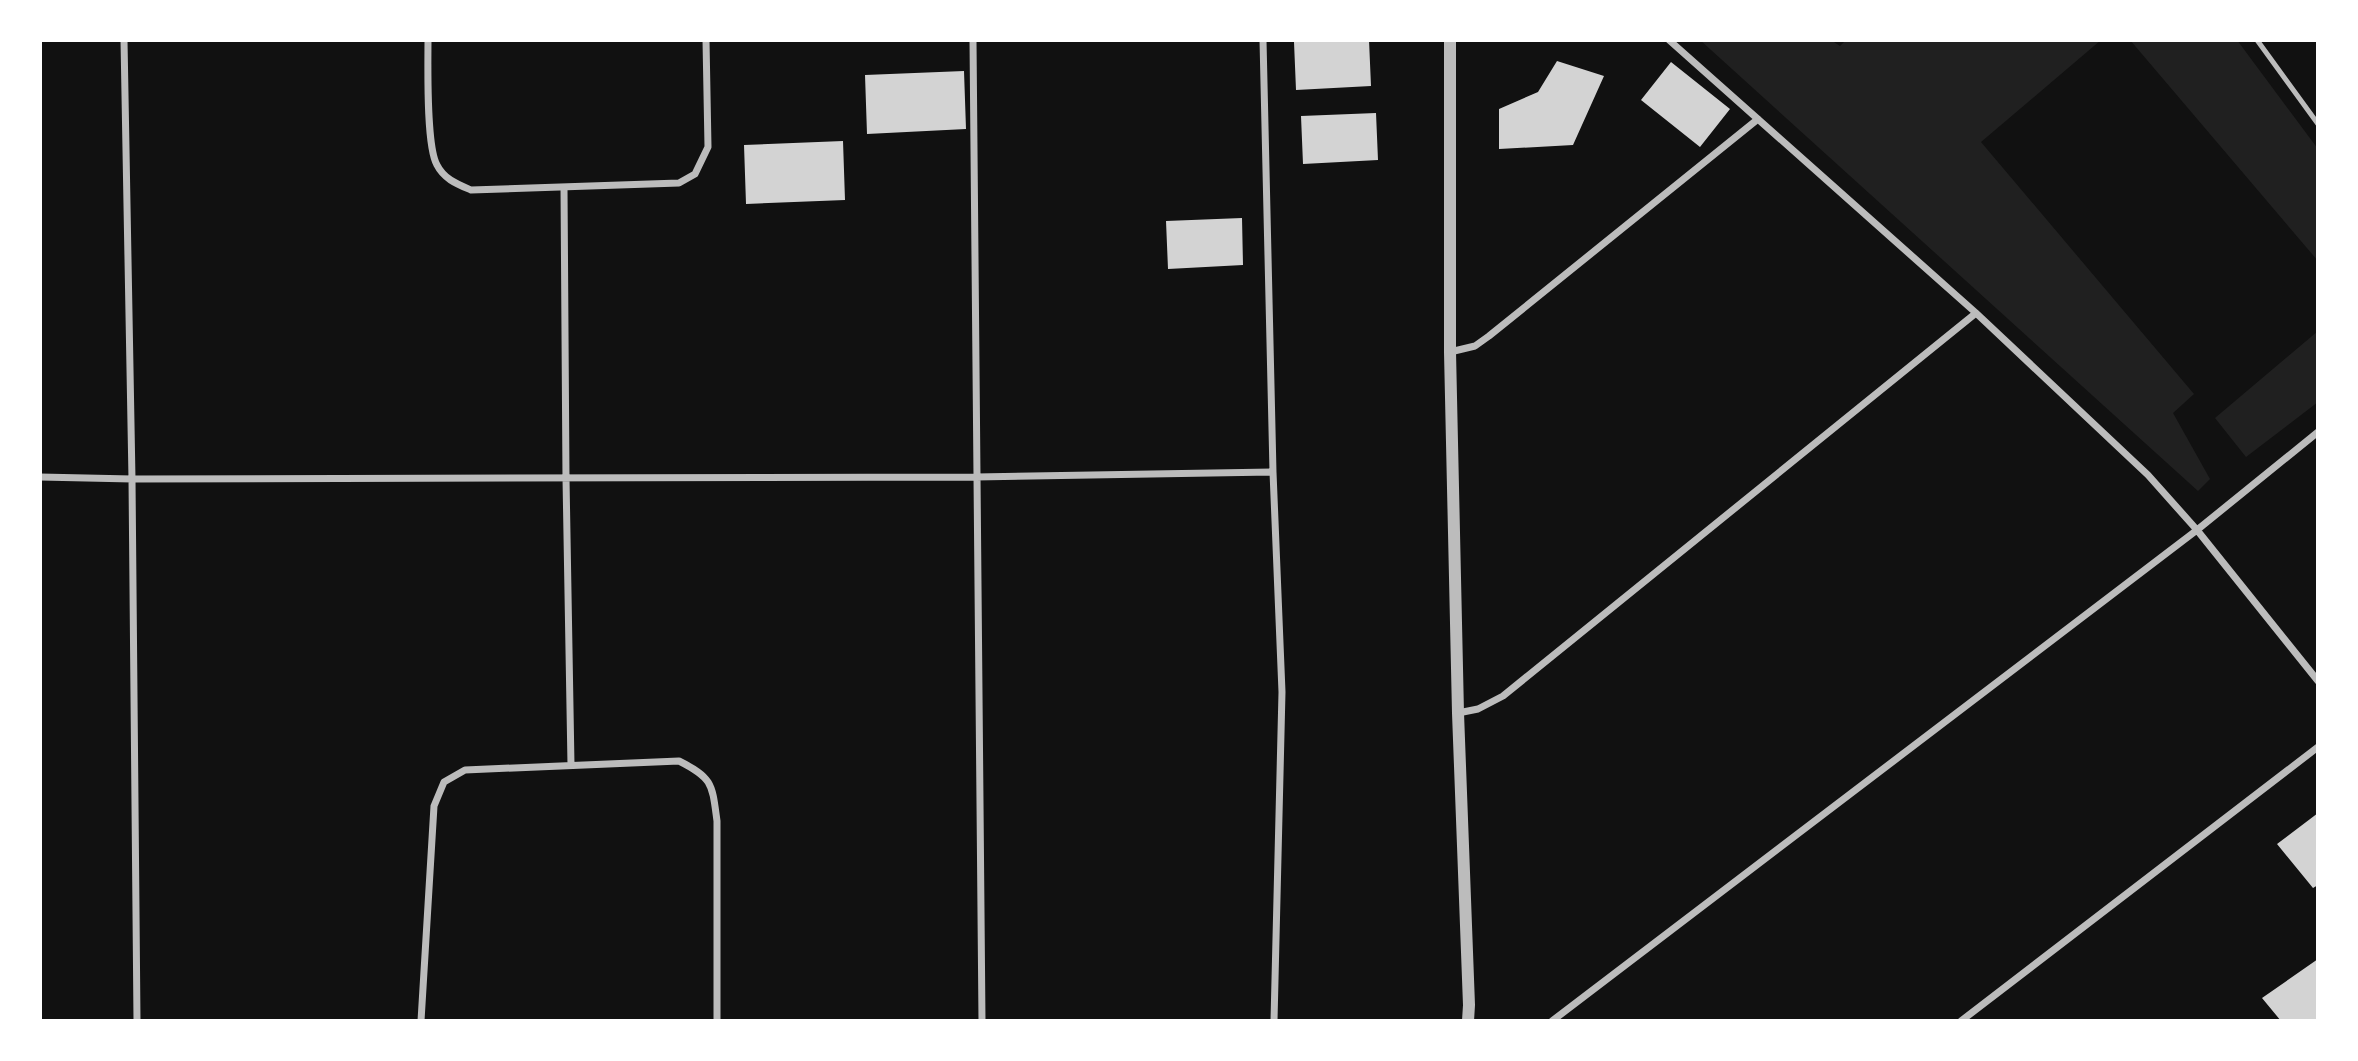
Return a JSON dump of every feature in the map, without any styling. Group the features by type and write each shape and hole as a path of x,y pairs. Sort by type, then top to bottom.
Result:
{"street":[{"path":"124,40 132,479 137,1021"},
{"path":"428,40 430,134 436,164 451,182 471,190 679,183 695,174 708,147 706,40"},
{"path":"973,40 982,1021"},
{"path":"1263,40 1273,472 1282,692 1274,1021"},
{"path":"1450,40 1450,352 1468,1021"},
{"path":"1669,40 1976,313 2148,475 2197,530 2318,681"},
{"path":"1450,352 1475,346 1758,119"},
{"path":"564,187 571,765"},
{"path":"1458,713 1478,709 1503,696 1976,313"},
{"path":"1552,1021 2197,530 2318,432"},
{"path":"40,477 976,477 1273,472"},
{"path":"1961,1021 2318,747"},
{"path":"421,1021 434,806 444,782 465,770 679,761 702,772 713,791 717,821 717,1021"}],"lane":[{"path":"2257,40 2318,124"}],"shaded area":[{"path":"1700,40 1831,40 1840,46 1846,40 2101,40 1981,142 2194,394 2173,413 2210,479 2198,491"},
{"path":"2130,40 2237,40 2318,149 2318,261"},
{"path":"2318,331 2318,402 2246,457 2215,418"}],"building":[{"path":"1369,40 1371,86 1296,90 1294,42"},
{"path":"1557,61 1604,76 1573,145 1499,149 1499,109 1538,92"},
{"path":"1671,62 1730,109 1700,147 1641,100"},
{"path":"964,71 966,129 867,134 865,75"},
{"path":"1376,113 1378,160 1303,164 1301,116"},
{"path":"843,141 845,200 746,204 744,145"},
{"path":"1242,218 1243,265 1168,269 1166,221"},
{"path":"2318,813 2318,885 2313,888 2277,844"},
{"path":"2318,959 2318,1021 2281,1021 2262,998"}]}
